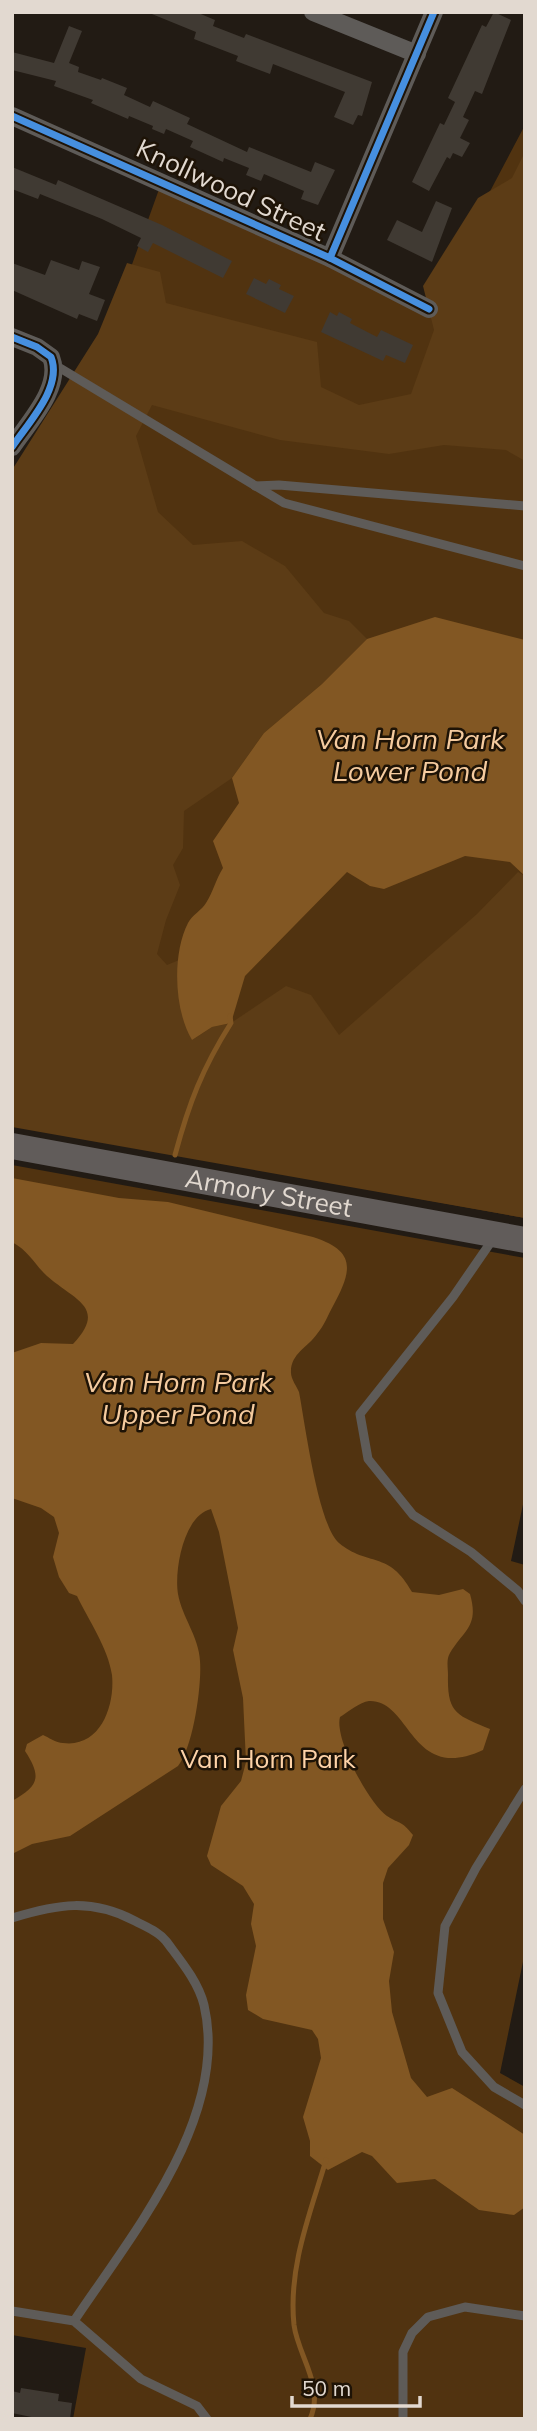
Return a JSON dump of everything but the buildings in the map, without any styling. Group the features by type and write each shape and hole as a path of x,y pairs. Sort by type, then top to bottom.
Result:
{"main road":[{"name":"Armory Street","path":"12,1146 525,1240"}],"street":[{"path":"313,12 416,54"},
{"path":"330,258 434,12"},
{"name":"Knollwood Street","path":"12,116 59,134 330,258 429,309"},
{"path":"12,337 37,347 51,357 55,375 45,399 12,447"}],"lane":[{"path":"54,365 284,503 525,566"},
{"path":"255,486 279,485 525,506"},
{"path":"496,1234 453,1297 360,1414 368,1459 412,1515 471,1552 525,1601"},
{"path":"525,1789 476,1868 445,1926 438,1993 461,2052 494,2087 525,2105"},
{"path":"12,1918 69,1904 111,1909 160,1934 188,1970 204,2004 205,2081 184,2147 74,2321"},
{"path":"403,2419 403,2352 412,2333 428,2317 466,2307 525,2316"},
{"path":"12,2311 74,2321 110,2348 141,2379 197,2406 207,2419"}],"green space":[{"path":"525,125 525,1218 12,1125 12,488 102,348 162,181 428,309"},
{"name":"Van Horn Park","path":"12,1165 525,1258 525,1495 511,1561 525,1565 525,1952 500,2073 525,2087 525,2419 73,2419 86,2348 12,2335"}],"shaded area":[{"path":"525,152 525,461 506,450 444,445 389,454 280,440 152,405 136,436 158,512 193,545 242,541 285,566 324,613 349,621 367,639 322,684 264,733 232,778 184,811 183,848 173,865 180,885 166,920 157,954 167,965 179,960 179,997 192,1040 212,1027 231,1023 286,986 311,995 339,1035 477,914 518,872 525,876 525,1218 12,1127 12,470 98,334 127,263 160,272 166,303 317,342 321,387 359,405 411,394 434,330 423,286 478,198 512,178"}],"water":[{"name":"Van Horn Park Lower Pond","path":"435,617 525,640 525,876 510,862 465,856 384,889 370,886 347,872 245,976 231,1023 212,1027 192,1040 186,1028 179,998 179,950 188,923 206,903 223,868 213,841 239,803 232,778 264,733 322,684 367,639"},
{"name":"Van Horn Park Upper Pond","path":"12,1178 119,1198 168,1202 313,1237 337,1249 344,1256 347,1272 339,1294 322,1328 296,1356 291,1366 325,1516 331,1533 339,1543 359,1555 395,1570 412,1592 439,1595 463,1589 470,1594 472,1620 448,1658 449,1698 452,1706 462,1716 490,1729 483,1750 459,1758 440,1756 426,1749 383,1704 369,1701 340,1717 342,1740 354,1770 371,1798 387,1816 403,1825 413,1835 409,1845 388,1868 383,1883 383,1919 394,1952 389,1981 392,2012 411,2078 427,2097 452,2088 525,2135 525,2207 514,2215 479,2210 435,2179 397,2183 372,2156 362,2152 328,2170 310,2156 310,2141 303,2117 321,2058 318,2039 312,2030 263,2019 248,2010 246,1995 256,1946 251,1924 254,1904 243,1886 211,1865 207,1856 221,1806 241,1781 246,1762 243,1698 233,1650 238,1628 219,1532 211,1509 194,1521 188,1532 178,1571 180,1602 199,1652 200,1685 188,1746 178,1766 70,1836 32,1844 12,1854 12,1801 28,1791 35,1780 34,1768 25,1751 27,1744 43,1735 63,1743 76,1743 96,1732 108,1711 112,1675 107,1655 77,1596 69,1593 59,1577 53,1557 59,1533 54,1517 41,1508 12,1498 12,1353 41,1343 73,1344 83,1331 87,1313 76,1298 47,1276 12,1242"}],"waterway":[{"path":"175,1155 197,1087 231,1023 230,1016"},
{"path":"310,2419 314,2407 313,2383 296,2337 294,2282 307,2221 326,2160"}],"cycle path":[{"path":"330,258 434,12"},
{"path":"12,116 330,258 429,309"},
{"path":"12,337 37,347 51,357 53,368 52,380 42,404 12,447"}]}
